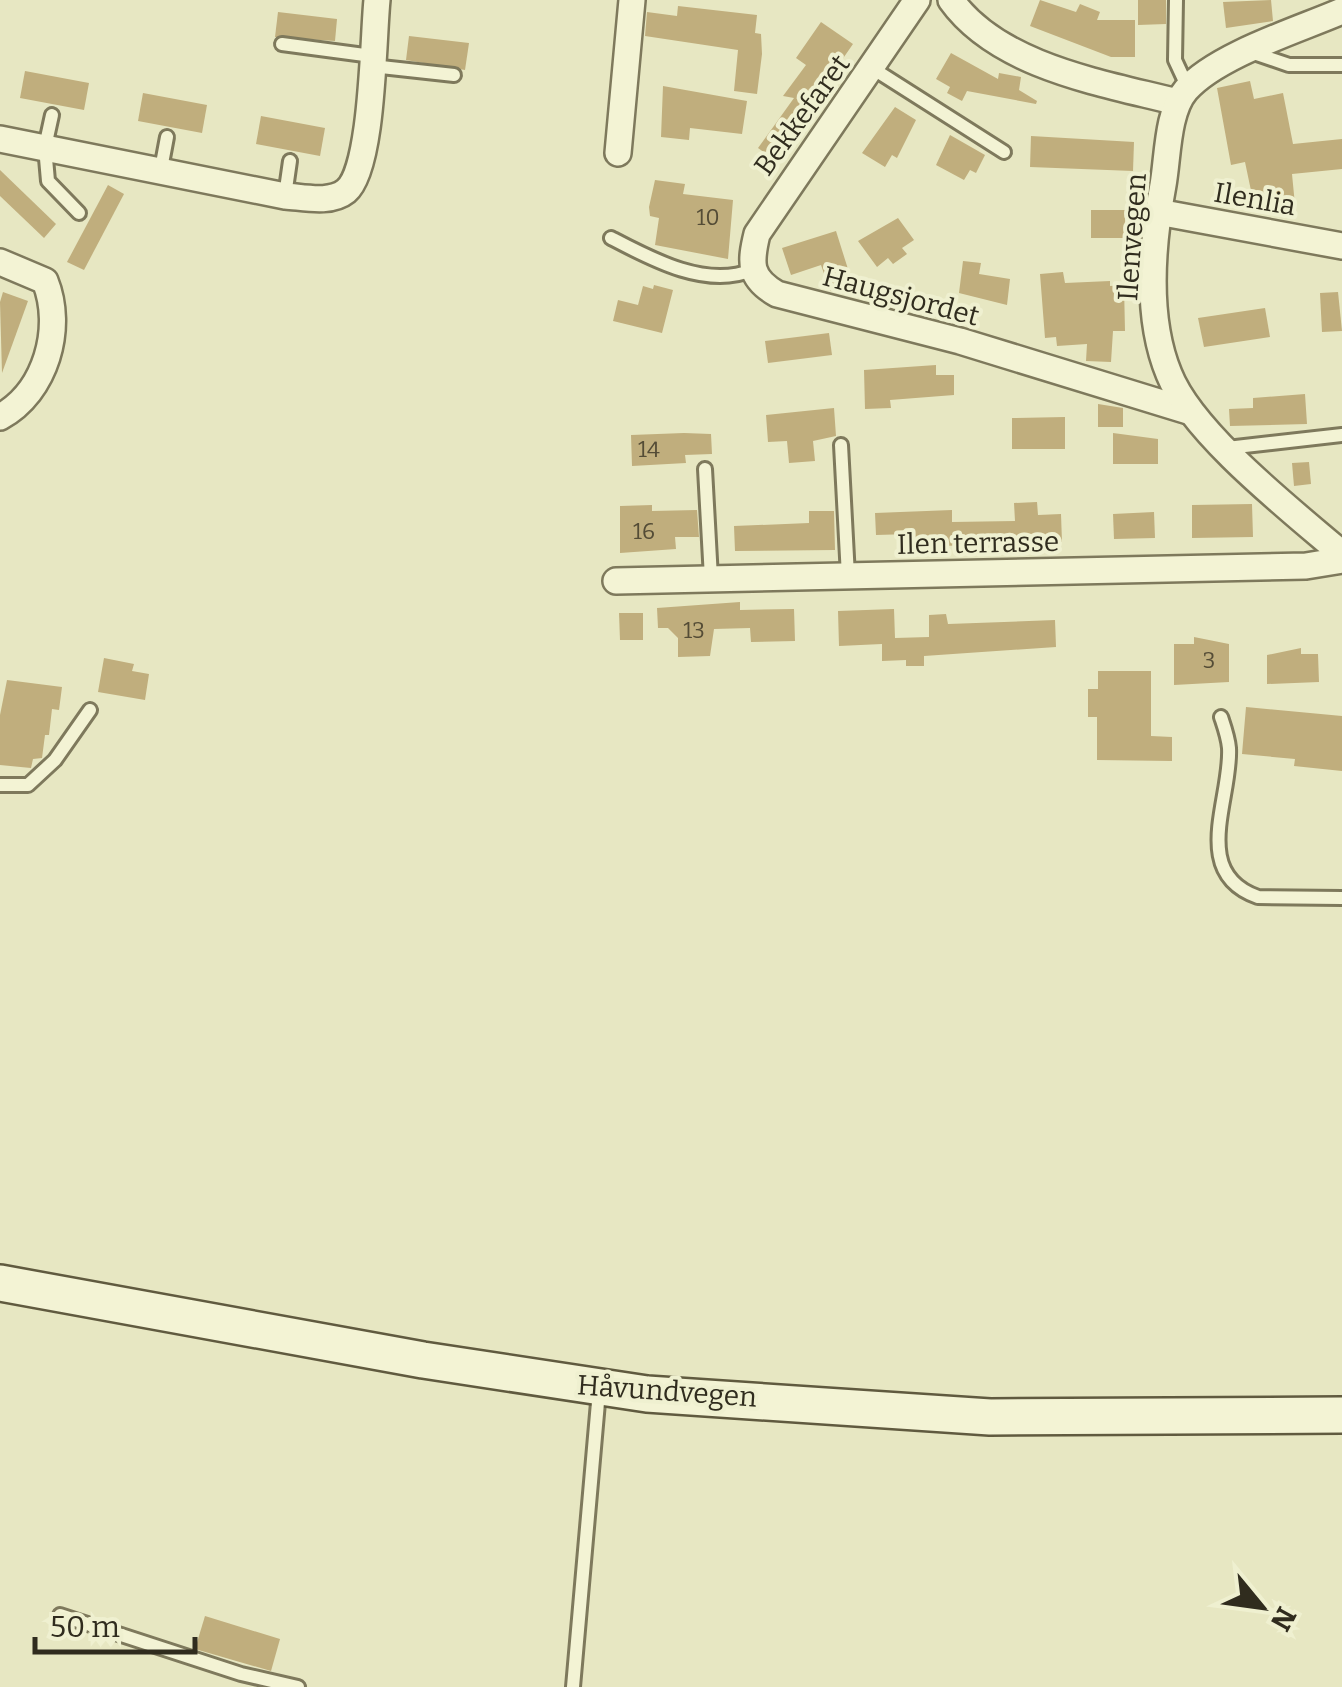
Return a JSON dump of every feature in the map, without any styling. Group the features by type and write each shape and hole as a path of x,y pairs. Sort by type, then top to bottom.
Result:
{"main road":[{"name":"Håvundvegen","path":"0,1283 600,1389 990,1417 1342,1415"}],"street":[{"path":"0,139 284,196 333,198 349,190 362,160 377,0"},
{"path":"618,153 632,0"},
{"name":"Bekkefaret","path":"752,270 756,234 917,0"},
{"path":"951,0 987,34 1040,62 1182,95 1208,72 1342,11"},
{"name":"Ilenvegen","path":"1182,95 1158,212 1155,312 1169,374 1188,410 1342,557"},
{"name":"Ilenlia","path":"1158,212 1342,246"},
{"path":"0,262 45,281 55,304 46,362 28,394 0,416"},
{"name":"Haugsjordet","path":"752,270 760,284 777,294 960,341 1188,410"},
{"name":"Ilen terrasse","path":"616,582 1306,566 1342,557"}],"lane":[{"path":"1176,0 1175,60 1182,95"},
{"path":"282,44 454,75"},
{"path":"1250,52 1289,65 1342,64"},
{"path":"872,68 1004,152"},
{"path":"52,116 46,147 48,181 79,212"},
{"path":"161,169 167,137"},
{"path":"284,196 290,162"},
{"path":"611,238 654,260 712,276 734,277 752,270"},
{"path":"1226,448 1342,435"},
{"path":"841,445 848,576"},
{"path":"704,469 711,578"},
{"path":"0,785 17,788 28,784 55,760 90,710"},
{"path":"1221,716 1229,748 1218,830 1228,876 1245,892 1258,896 1342,898"},
{"path":"572,1687 600,1389"},
{"path":"60,1616 242,1674 298,1687"}],"building":[{"path":"1040,0 1076,12 1080,4 1100,12 1097,20 1135,20 1135,57 1111,57 1030,26"},
{"path":"1138,0 1166,0 1166,24 1138,25"},
{"path":"1271,0 1273,21 1226,28 1223,2"},
{"path":"678,6 757,15 755,33 761,34 762,54 757,94 734,91 738,50 645,36 647,12 677,16"},
{"path":"278,12 337,19 335,41 275,37"},
{"path":"821,22 853,44 819,93 826,99 778,162 758,148 794,98 783,96 806,65 796,58"},
{"path":"409,36 469,43 465,70 406,60"},
{"path":"951,53 998,79 999,73 1021,77 1019,90 1036,104 967,91 962,101 947,93 950,87 936,79"},
{"path":"25,71 89,83 84,110 20,98"},
{"path":"1250,81 1254,99 1283,93 1293,144 1342,139 1342,169 1292,174 1295,205 1274,207 1274,201 1254,205 1245,162 1231,165 1217,88"},
{"path":"663,86 747,101 742,134 690,128 689,140 661,137"},
{"path":"143,93 207,105 202,133 138,121"},
{"path":"895,107 916,120 897,158 892,155 885,167 862,153"},
{"path":"261,116 325,128 320,156 256,144"},
{"path":"950,135 985,155 976,173 970,170 964,180 936,165"},
{"path":"1031,136 1134,142 1133,171 1030,167"},
{"path":"0,170 56,224 44,238 0,196"},
{"path":"655,180 685,184 683,194 733,200 728,259 655,245 659,218 650,216 649,207"},
{"path":"108,185 124,194 84,270 67,262"},
{"path":"1091,210 1125,210 1125,238 1091,238"},
{"path":"898,218 914,240 902,248 907,254 893,264 888,258 877,267 858,241"},
{"path":"836,231 853,285 830,291 821,265 791,275 782,248"},
{"path":"963,261 981,263 979,274 1010,279 1007,305 959,293"},
{"path":"1063,272 1065,283 1110,281 1110,286 1124,285 1125,331 1113,331 1111,362 1086,361 1087,344 1057,346 1056,337 1045,338 1040,274"},
{"path":"654,285 673,290 662,333 613,321 618,300 638,305 643,286 653,289"},
{"path":"3,292 28,301 2,373 0,302"},
{"path":"1338,292 1342,331 1322,332 1320,293"},
{"path":"1265,308 1270,337 1204,347 1198,318"},
{"path":"829,333 832,355 768,363 765,341"},
{"path":"936,365 936,375 954,375 954,395 890,400 891,408 865,409 864,370"},
{"path":"1305,394 1307,424 1230,426 1229,409 1253,408 1253,398"},
{"path":"1098,404 1123,408 1123,427 1098,427"},
{"path":"834,408 836,436 813,441 815,461 789,463 787,441 768,442 766,415"},
{"path":"1065,417 1065,449 1012,449 1012,418"},
{"path":"1113,433 1158,439 1158,464 1113,464"},
{"path":"711,434 712,454 685,455 686,463 632,466 631,435"},
{"path":"1309,462 1311,484 1294,486 1292,463"},
{"path":"1037,502 1038,515 1061,514 1062,542 911,547 910,534 876,535 875,513 952,510 952,522 1015,521 1014,503"},
{"path":"1252,504 1253,537 1192,538 1192,505"},
{"path":"652,505 652,511 697,510 699,537 675,537 676,549 620,553 620,506"},
{"path":"809,511 834,511 835,550 735,551 734,526 809,523"},
{"path":"1154,512 1155,538 1114,539 1113,514"},
{"path":"740,602 740,610 794,609 795,641 751,642 750,628 714,629 710,656 678,657 678,638 668,628 658,628 657,608"},
{"path":"894,609 895,638 929,637 929,615 946,614 948,624 1055,620 1056,647 924,656 924,666 906,666 906,660 882,661 882,644 839,646 838,611"},
{"path":"619,613 643,613 643,640 620,640"},
{"path":"1194,637 1229,644 1229,682 1174,685 1174,644 1194,644"},
{"path":"1301,648 1301,654 1318,654 1319,682 1267,684 1267,655"},
{"path":"104,658 134,664 132,671 149,674 145,700 98,692"},
{"path":"1098,671 1151,671 1151,736 1172,737 1172,761 1097,760 1097,717 1088,717 1088,689 1098,689"},
{"path":"7,680 62,687 59,710 52,709 42,758 33,759 31,768 0,765 0,715"},
{"path":"1246,707 1342,716 1342,771 1294,766 1295,759 1242,754"},
{"path":"205,1616 280,1639 271,1671 195,1649"}]}
